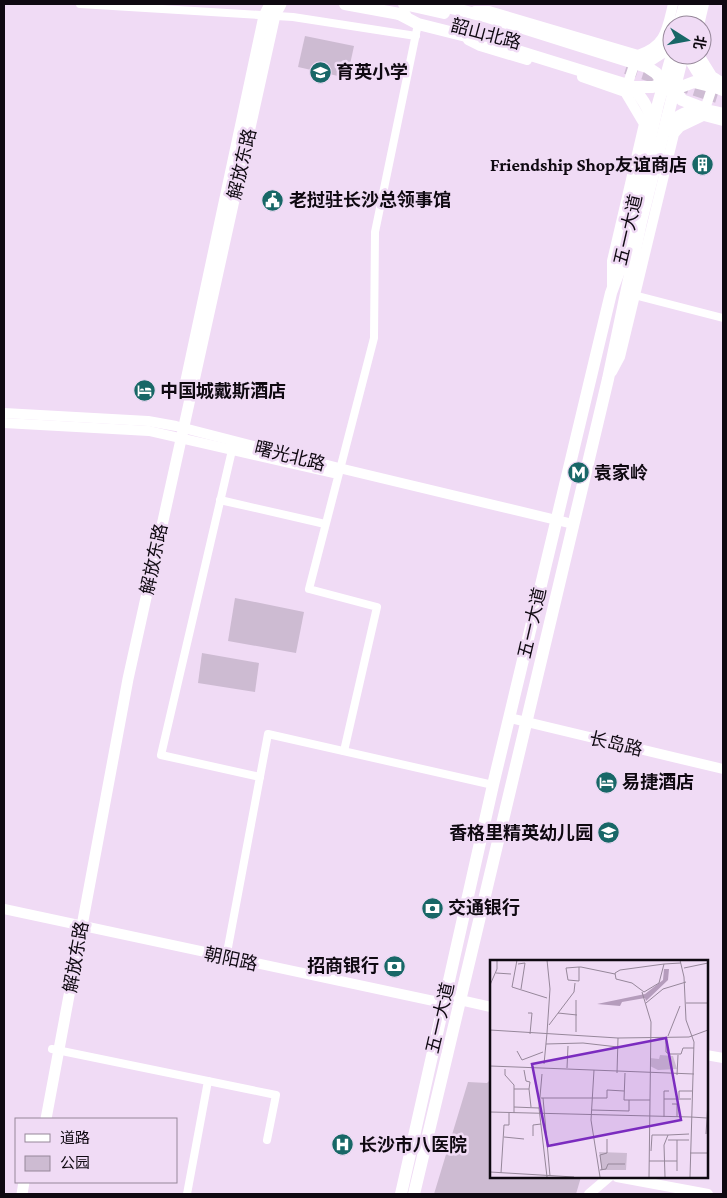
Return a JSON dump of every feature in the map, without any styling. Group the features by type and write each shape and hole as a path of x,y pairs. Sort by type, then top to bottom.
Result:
{"main road":[{"name":"解放东路","path":"46,1118 55,1050 120,678 179,431 270,15 270,4"},
{"name":"解放东路","path":"270,15 281,4"},
{"name":"韶山北路","path":"345,4 401,9 420,16 484,32 631,74"},
{"path":"435,4 463,11 486,10 631,74 653,87 671,82 694,82 713,97"},
{"path":"401,9 417,30 456,33 631,74 656,73 671,82 682,100 713,97"},
{"path":"631,74 662,49"},
{"name":"五一大道","path":"414,1194 525,722 630,295 631,265 653,130 671,82 672,65"},
{"path":"694,65 723,114"},
{"path":"631,74 636,91 649,111 653,130 678,118 713,97"},
{"name":"五一大道","path":"401,1194 493,785 611,293 631,265"},
{"name":"解放东路","path":"38,1118 55,1050"}],"street":[{"path":"80,4 270,15 417,30 375,232 374,338 308,589 377,607 344,751"},
{"path":"456,33 480,46 631,74"},
{"path":"702,65 723,121"},
{"path":"631,265 676,131 713,97"},
{"path":"611,293 612,261 653,130 676,131"},
{"path":"630,295 723,318"},
{"name":"曙光北路","path":"4,414 148,421 233,445 572,527"},
{"name":"曙光北路","path":"4,423 179,431"},
{"path":"233,445 161,755 260,777"},
{"path":"220,500 325,524"},
{"name":"长岛路","path":"510,718 723,769"},
{"path":"226,958 268,734 493,785"},
{"name":"朝阳路","path":"4,909 76,927 443,1005 490,1007"},
{"name":"朝阳路","path":"4,914 226,958 443,1005"},
{"path":"55,1050 276,1095 267,1140"},
{"path":"707,1054 723,1058"},
{"path":"187,1194 208,1081"},
{"path":"589,1194 608,1178"},
{"path":"623,1178 708,1194"}],"green space":[{"path":"305,36 354,46 347,78 298,67"},
{"path":"235,598 304,612 296,653 228,641"},
{"path":"202,653 259,663 255,692 198,683"},
{"path":"490,1080 490,1178 581,1178 576,1194 434,1194 468,1082 487,1083"}],"tunnel":[{"path":"626,68 717,97"}],"place":[{"name":"育英小学","path":"320,72"},
{"name":"Friendship Shop友谊商店","path":"703,165"},
{"name":"老挝驻长沙总领事馆","path":"273,200"},
{"name":"中国城戴斯酒店","path":"144,391"},
{"name":"袁家岭","path":"578,473"},
{"name":"易捷酒店","path":"606,782"},
{"name":"香格里精英幼儿园","path":"609,833"},
{"name":"交通银行","path":"432,908"},
{"name":"招商银行","path":"395,966"},
{"name":"长沙市八医院","path":"343,1145"}]}
